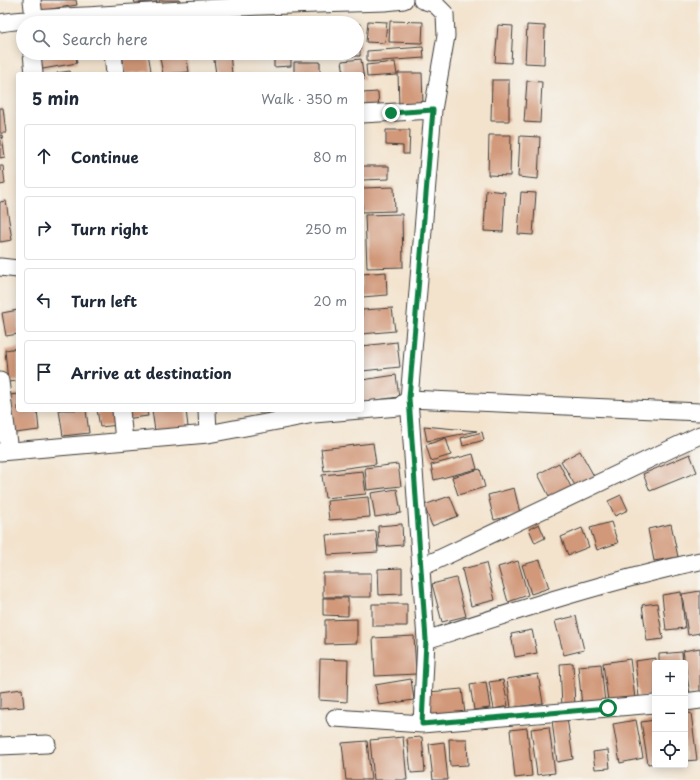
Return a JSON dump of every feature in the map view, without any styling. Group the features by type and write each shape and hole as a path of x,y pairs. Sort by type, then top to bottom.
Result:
{"street":[{"path":"30,16 32,0"},
{"path":"135,16 253,3 404,0"},
{"path":"422,0 435,4 445,14 446,36 433,110 409,398 426,640 422,724"},
{"path":"0,23 16,21"},
{"path":"33,60 34,72"},
{"path":"114,60 115,72"},
{"path":"364,114 433,110"},
{"path":"0,267 16,269"},
{"path":"0,381 5,452 208,434 314,412"},
{"path":"364,410 398,407 409,398 700,412"},
{"path":"121,412 124,441"},
{"path":"207,412 208,434"},
{"path":"420,568 700,435"},
{"path":"426,640 568,595 648,572 700,561"},
{"path":"688,702 700,700"},
{"path":"335,718 422,724 652,704"},
{"path":"0,746 47,744"}],"building":[{"path":"36,0 76,0 77,5 38,11"},
{"path":"134,0 157,0 157,2 135,3"},
{"path":"159,0 180,0 180,6 160,7"},
{"path":"368,21 387,22 385,43 366,42"},
{"path":"390,21 423,22 422,43 389,42"},
{"path":"498,25 513,26 511,63 495,62"},
{"path":"527,25 545,26 544,64 525,63"},
{"path":"423,47 424,58 367,62 367,51"},
{"path":"35,60 76,60 77,63 37,70"},
{"path":"123,60 149,60 151,71 125,72"},
{"path":"160,60 187,60 189,72 163,72"},
{"path":"214,60 231,60 232,72 216,72"},
{"path":"274,60 291,60 291,66 274,67"},
{"path":"361,60 363,72 344,72 342,61"},
{"path":"294,62 320,62 320,72 294,72"},
{"path":"395,62 397,75 367,77 366,65"},
{"path":"398,73 422,73 423,105 399,106"},
{"path":"492,80 509,80 509,121 491,121"},
{"path":"527,81 542,82 540,123 524,122"},
{"path":"378,92 379,109 364,110 364,93"},
{"path":"0,108 3,108 6,133 0,133"},
{"path":"386,130 410,130 409,154 403,154 403,146 386,145"},
{"path":"0,135 2,135 5,157 0,158"},
{"path":"489,135 511,135 510,176 488,175"},
{"path":"520,136 540,137 538,179 518,177"},
{"path":"0,166 3,166 5,184 0,185"},
{"path":"364,166 389,166 389,179 364,180"},
{"path":"394,187 395,211 364,212 364,188"},
{"path":"486,190 505,192 503,232 484,231"},
{"path":"521,192 536,193 533,235 518,234"},
{"path":"6,201 12,240 0,242 0,202"},
{"path":"402,214 403,267 367,268 365,215"},
{"path":"386,272 387,295 364,297 364,274"},
{"path":"392,308 395,331 364,334 364,310"},
{"path":"16,310 16,334 6,336 2,313"},
{"path":"397,342 400,367 364,371 364,346"},
{"path":"16,348 16,381 8,382 5,350"},
{"path":"396,375 399,397 364,402 364,380"},
{"path":"16,394 16,412 37,412 39,430 15,433 10,395"},
{"path":"59,412 86,412 89,433 63,436"},
{"path":"97,412 117,412 119,425 100,427"},
{"path":"124,412 147,412 148,416 125,419"},
{"path":"152,412 186,412 188,427 155,431"},
{"path":"424,426 477,431 427,441"},
{"path":"482,432 484,440 463,446 461,438"},
{"path":"446,438 451,455 431,461 426,445"},
{"path":"373,443 376,464 324,471 321,449"},
{"path":"580,451 595,478 577,489 561,461"},
{"path":"473,454 477,469 434,480 431,465"},
{"path":"690,454 697,472 650,491 643,474"},
{"path":"559,463 571,487 550,498 538,474"},
{"path":"398,464 401,486 367,490 365,468"},
{"path":"480,469 485,487 458,495 452,477"},
{"path":"363,471 366,494 325,498 322,475"},
{"path":"514,488 520,513 494,520 488,495"},
{"path":"397,489 401,513 375,517 371,493"},
{"path":"621,495 628,510 615,516 608,501"},
{"path":"450,496 458,516 432,526 424,505"},
{"path":"368,497 370,517 329,520 327,501"},
{"path":"611,522 618,543 597,550 590,528"},
{"path":"402,524 403,545 379,547 378,526"},
{"path":"539,524 545,538 535,543 529,529"},
{"path":"671,524 678,557 654,561 648,529"},
{"path":"582,528 589,547 568,555 561,537"},
{"path":"376,531 378,552 328,555 326,535"},
{"path":"540,560 549,588 531,594 522,565"},
{"path":"518,561 528,595 508,602 498,567"},
{"path":"486,563 495,600 471,606 462,569"},
{"path":"402,568 402,594 379,595 378,569"},
{"path":"323,573 371,573 371,597 323,597"},
{"path":"456,578 466,616 442,622 432,584"},
{"path":"700,591 700,633 688,635 682,594"},
{"path":"681,592 685,628 666,630 662,595"},
{"path":"323,598 348,598 348,616 323,615"},
{"path":"657,603 663,639 647,641 642,605"},
{"path":"372,604 407,604 407,626 372,626"},
{"path":"576,616 584,650 564,655 555,621"},
{"path":"357,619 357,643 325,644 325,620"},
{"path":"532,630 537,653 515,657 511,634"},
{"path":"414,636 416,674 375,676 373,638"},
{"path":"700,648 700,693 690,694 688,682 688,660 684,660 683,651"},
{"path":"682,652 683,660 659,660 659,654"},
{"path":"656,658 656,660 652,660 652,696 639,697 635,661"},
{"path":"320,659 348,660 347,702 319,700"},
{"path":"630,659 635,698 608,701 603,663"},
{"path":"573,663 575,706 562,707 560,664"},
{"path":"601,664 605,703 582,706 578,666"},
{"path":"538,674 543,703 511,708 507,679"},
{"path":"411,679 414,700 379,705 375,685"},
{"path":"503,680 508,706 494,709 489,682"},
{"path":"486,682 490,708 474,710 470,685"},
{"path":"22,689 24,707 0,709 0,692"},
{"path":"462,689 465,714 431,717 429,692"},
{"path":"691,713 697,760 688,761 688,714"},
{"path":"567,718 573,759 557,762 552,720"},
{"path":"636,720 643,758 620,763 613,724"},
{"path":"652,720 652,763 648,764 641,722"},
{"path":"549,727 555,773 537,775 531,729"},
{"path":"527,728 532,776 515,778 510,730"},
{"path":"403,737 407,780 374,780 370,740"},
{"path":"422,737 425,772 411,773 407,738"},
{"path":"449,739 467,739 468,765 450,766"},
{"path":"367,741 371,780 346,780 342,743"},
{"path":"444,742 448,780 433,780 429,744"},
{"path":"608,750 610,768 595,769 593,752"}],"route":[{"path":"391,113 433,110 409,398 426,640 422,724 608,708"}]}
